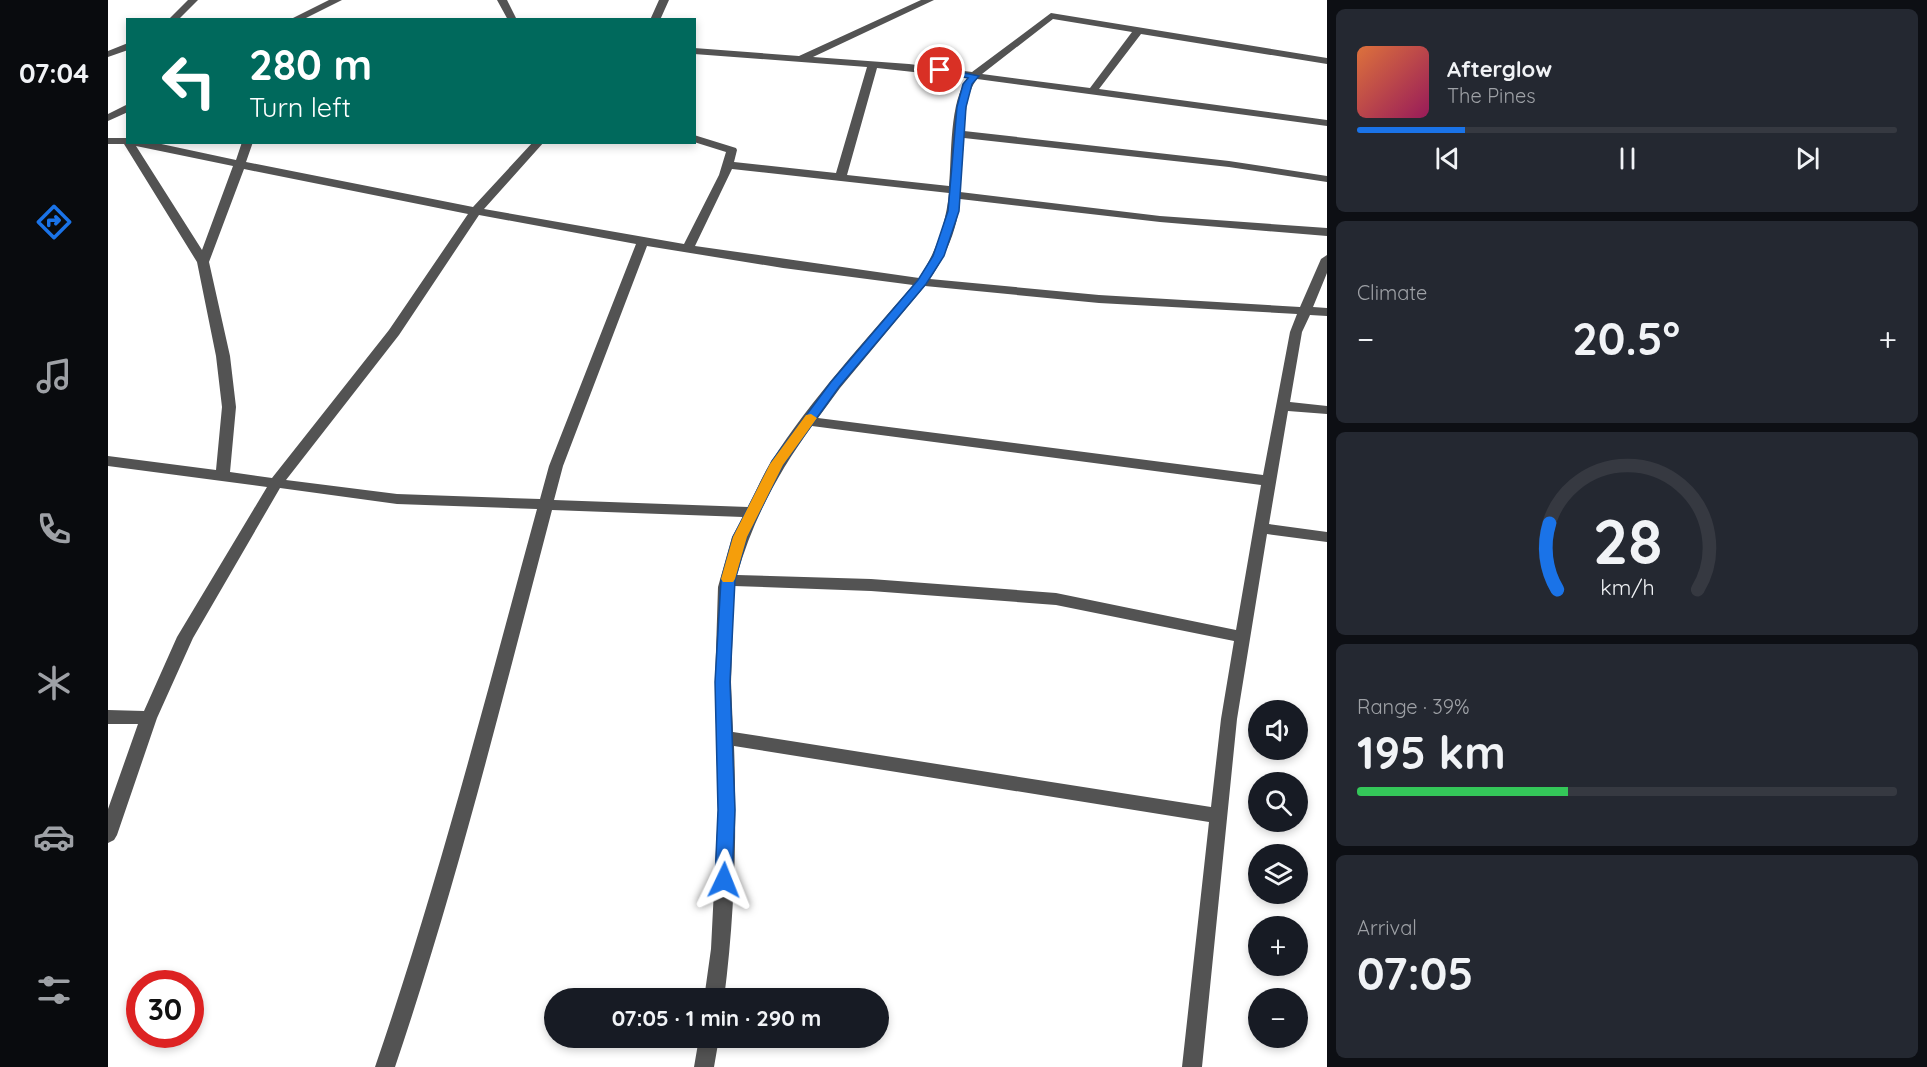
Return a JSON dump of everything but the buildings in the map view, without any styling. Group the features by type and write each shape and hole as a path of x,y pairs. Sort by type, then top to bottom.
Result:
{"street":[{"path":"174,18 193,0"},
{"path":"303,17 337,0"},
{"path":"502,0 512,18"},
{"path":"800,59 929,0"},
{"path":"656,18 665,1"},
{"path":"716,988 721,949 727,810 723,682 728,580 740,537 777,464 835,385 922,282 939,256 953,211 959,134 968,84 1051,16 1327,61"},
{"path":"1092,92 1139,30"},
{"path":"108,54 126,47"},
{"path":"696,51 873,64 1327,123"},
{"path":"840,178 873,64"},
{"path":"108,118 126,108"},
{"path":"959,134 1229,164 1327,179"},
{"path":"688,249 729,165 732,150 696,139"},
{"path":"108,141 126,142"},
{"path":"129,144 203,262 223,356 229,407 223,476"},
{"path":"144,144 475,212 688,249 922,282 1152,303 1327,312"},
{"path":"203,262 248,144"},
{"path":"108,835 149,718 185,637 276,483 394,332 475,212 537,144"},
{"path":"729,165 1160,219 1327,232"},
{"path":"385,1067 414,982 468,797 555,466 643,241"},
{"path":"1192,1067 1229,719 1260,528 1296,332 1327,259"},
{"path":"1282,406 1327,410"},
{"path":"808,422 1269,481"},
{"path":"108,460 397,499 752,512"},
{"path":"1260,528 1327,537"},
{"path":"728,580 871,585 1056,599 1242,637"},
{"path":"108,717 149,718"},
{"path":"725,738 1218,816"},
{"path":"704,1067 707,1048"}],"slow traffic":[{"path":"728,579 740,537 777,464 811,418"}],"route":[{"path":"724,880 727,810 723,682 726,587 740,537 777,464 835,385 922,282 939,256 953,211 961,107 968,84 975,76 940,70"}]}
